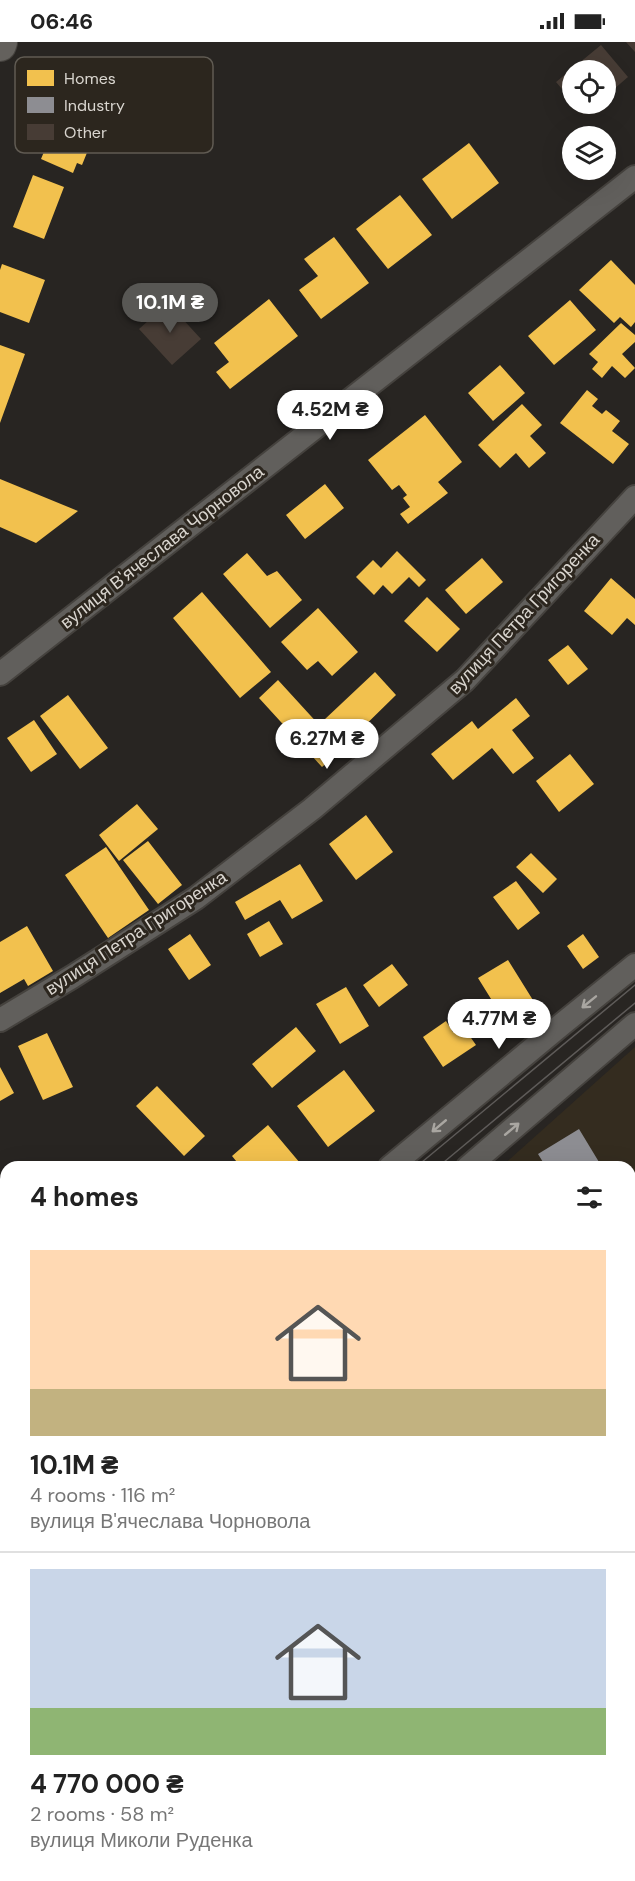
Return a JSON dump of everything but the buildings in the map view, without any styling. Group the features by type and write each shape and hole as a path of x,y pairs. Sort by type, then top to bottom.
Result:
{"street":[{"name":"вулиця В'ячеслава Чорновола","path":"0,674 635,177"},
{"name":"вулиця Петра Григоренка","path":"0,1020 196,898 312,809 465,681 635,496"},
{"path":"397,1161 635,965"},
{"path":"475,1161 635,1024"}],"shaded area":[{"path":"635,1047 635,1161 508,1161"}],"tram line":[{"path":"423,1161 635,985"},
{"path":"445,1161 635,1003"}]}
